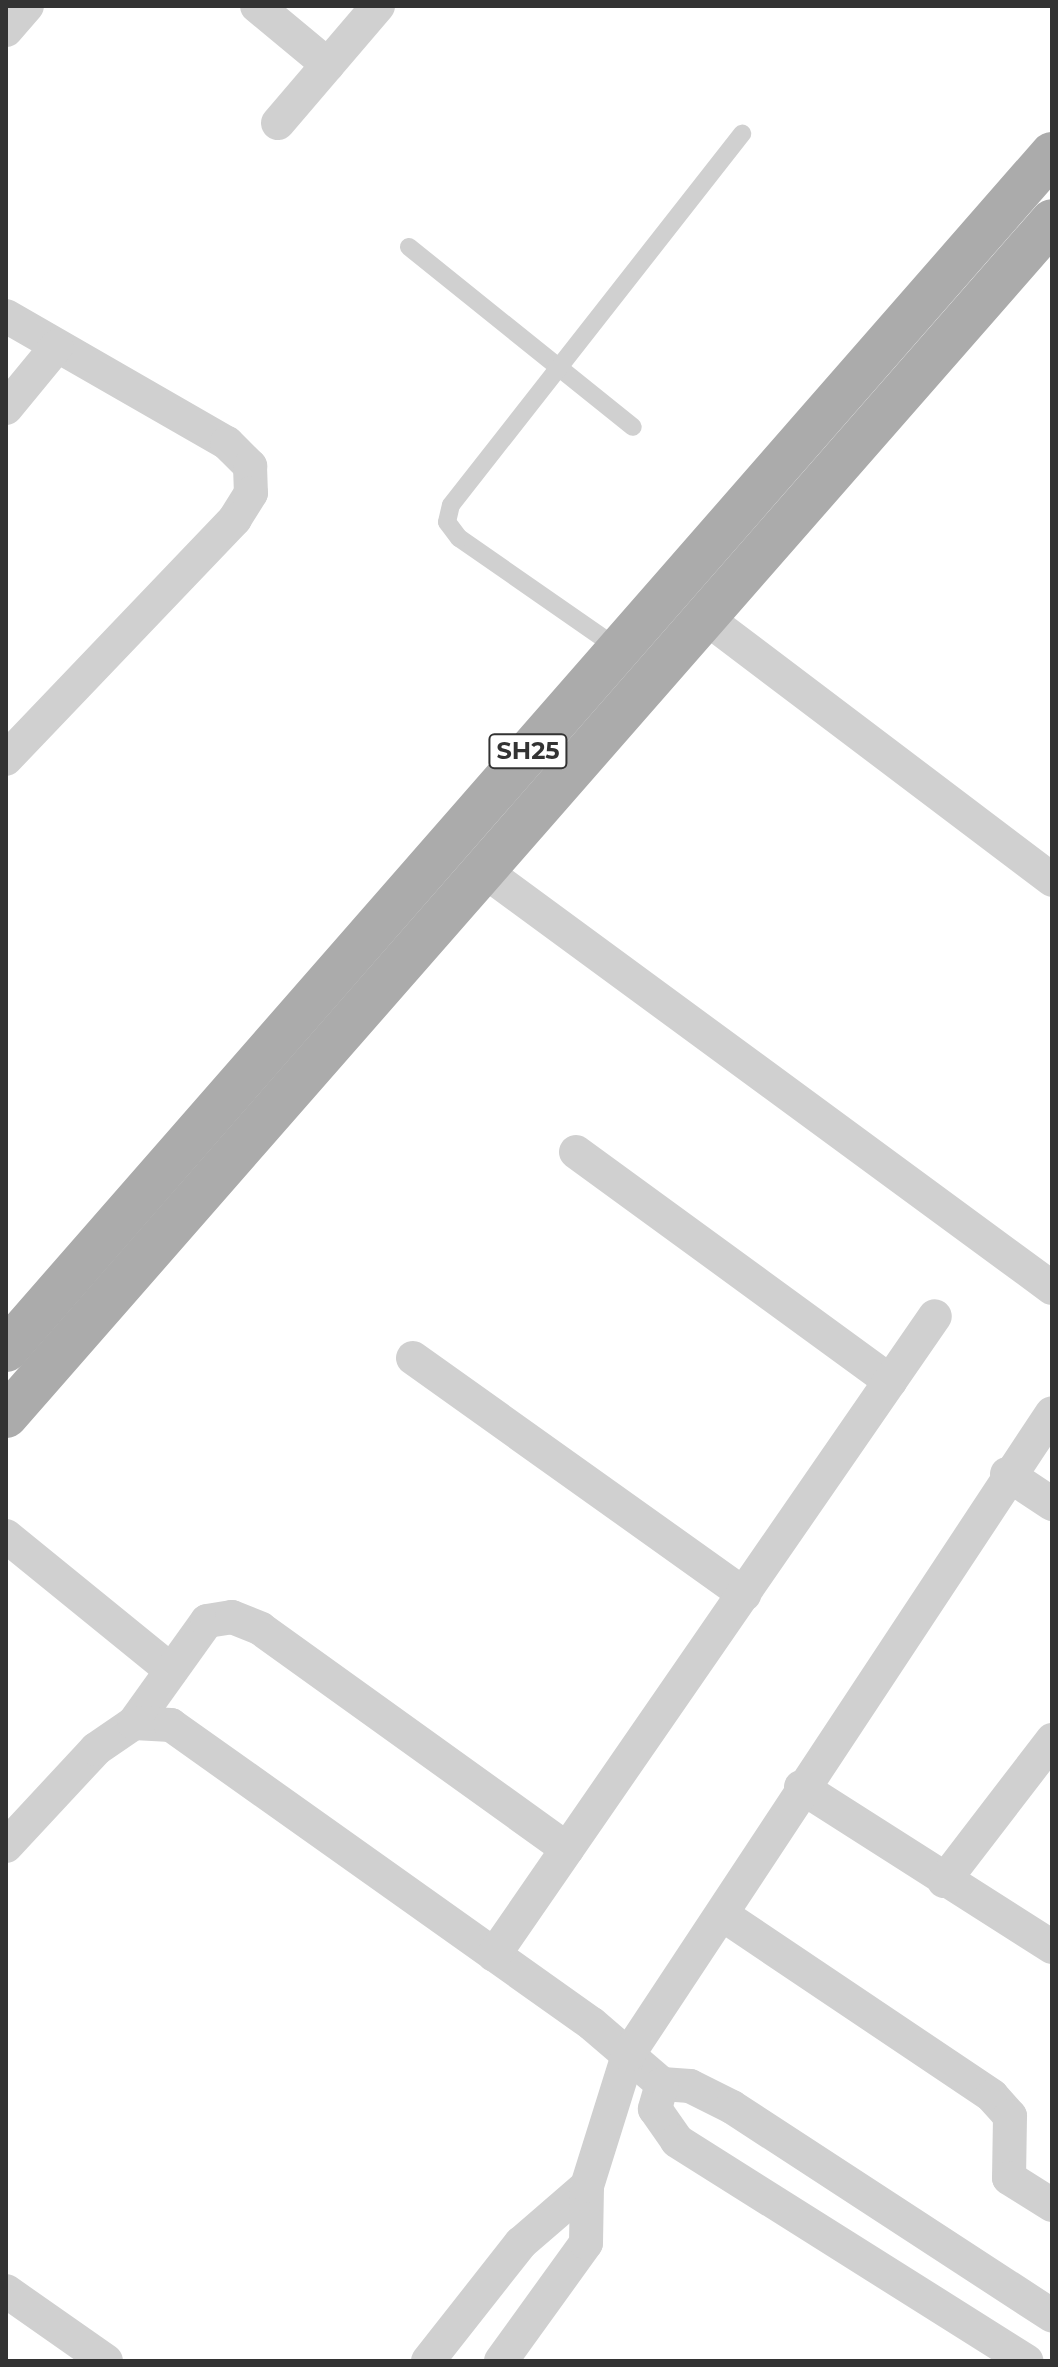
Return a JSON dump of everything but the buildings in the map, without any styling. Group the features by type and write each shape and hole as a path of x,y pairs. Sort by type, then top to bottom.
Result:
{"main road":[{"name":"SH25","path":"6,1350 616,647 1052,154"},
{"name":"SH25","path":"6,1416 702,615 1052,221"},
{"path":"43,1309 76,1337"}],"street":[{"path":"6,30 27,6"},
{"path":"257,6 328,65"},
{"path":"278,123 378,6"},
{"path":"6,316 227,443 250,466 251,493 235,519 6,759"},
{"path":"6,408 57,346"},
{"path":"702,615 1052,880"},
{"path":"483,870 1052,1288"},
{"path":"576,1152 890,1381"},
{"path":"494,1955 935,1316"},
{"path":"413,1358 744,1594"},
{"path":"501,2361 586,2243 587,2186 628,2055 723,1915 801,1787 1007,1474 1052,1413"},
{"path":"1007,1474 1052,1504"},
{"path":"6,1536 171,1670"},
{"path":"6,1846 96,1749 134,1723 207,1621 232,1617 261,1629 567,1849"},
{"path":"134,1723 171,1725 494,1955 662,2084 690,2086 732,2107 1052,2316"},
{"path":"944,1881 1052,1740"},
{"path":"801,1787 1052,1947"},
{"path":"723,1915 992,2096 1010,2116 1009,2178 1052,2205"},
{"path":"662,2084 655,2109 677,2141 1027,2361"},
{"path":"428,2361 521,2243 587,2186"},
{"path":"6,2291 106,2361"}],"lane":[{"path":"616,647 447,522 451,505 556,363 742,134"},
{"path":"409,247 633,427"}]}
